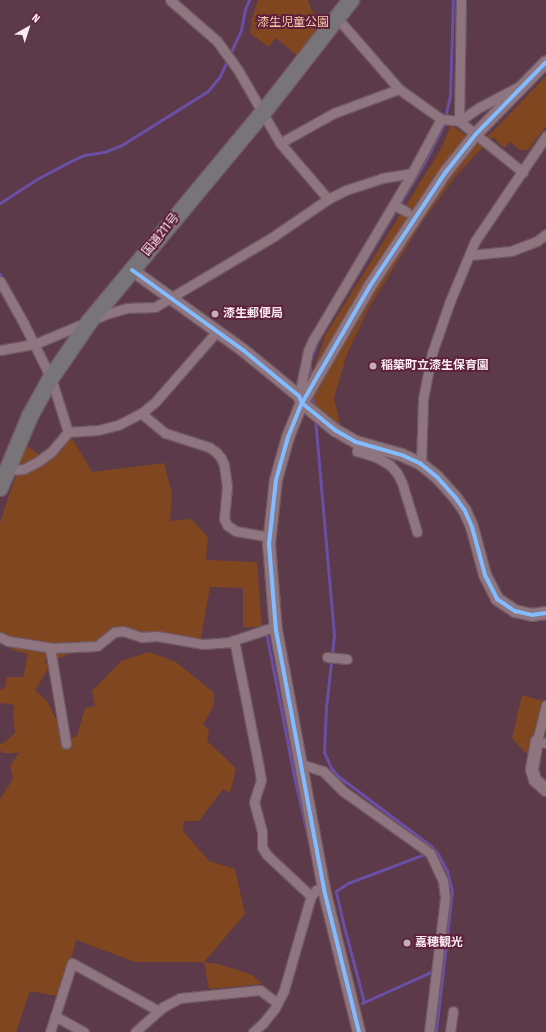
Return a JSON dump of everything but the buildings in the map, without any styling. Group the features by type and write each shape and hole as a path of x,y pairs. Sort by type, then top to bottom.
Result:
{"highway":[{"name":"国道211号","path":"0,488 30,416 51,378 90,321 262,114 338,19 351,0"}],"street":[{"path":"170,0 217,41 238,70 280,143 328,199"},
{"path":"459,121 461,0"},
{"path":"338,19 399,89 441,119 459,121 523,172"},
{"path":"300,399 370,286 424,203 476,134 546,62"},
{"path":"459,121 480,107 524,83"},
{"path":"280,143 334,113 399,89"},
{"path":"359,1032 324,889 276,626 269,544 276,480 300,399 308,352 313,340 412,173 441,119"},
{"path":"421,464 424,399 432,353 450,301 475,241 546,136"},
{"path":"0,350 35,344 90,321 127,308 155,307 274,236 328,199 346,190 382,178 412,173"},
{"path":"398,207 406,212"},
{"path":"470,256 512,251 537,240 546,234"},
{"path":"132,270 217,331 300,399 335,430 360,443 402,455 421,464 437,477 455,496 472,527 485,575 497,599 515,611 532,615 546,613"},
{"path":"0,282 35,344 51,378 68,432"},
{"path":"8,470 24,469 37,462 51,452 68,432 98,430 118,425 141,413 156,401 217,331"},
{"path":"141,413 165,433 209,448 216,452 221,458 227,486 224,519 228,526 236,531 270,537"},
{"path":"360,443 357,451 378,458 390,465 397,473 402,483 417,532"},
{"path":"0,637 8,641 50,648 97,646 114,632 142,636 157,636 203,644 234,640 276,626"},
{"path":"234,640 260,768 260,780 254,802 262,832 262,847 266,855 311,896"},
{"path":"50,648 66,744"},
{"path":"327,658 347,658"},
{"path":"546,705 541,742 532,770 535,780 546,790"},
{"path":"301,764 323,772 343,791 430,853 443,881 445,898 429,1032"},
{"path":"253,1032 263,1023 284,990 311,896 316,890 324,889"},
{"path":"50,1032 72,963 159,1011"},
{"path":"135,1032 159,1011 180,998 260,990 277,1003"},
{"path":"450,1032 453,1011"},
{"path":"55,1016 84,1032"}],"green space":[{"name":"漆生児童公園","path":"258,0 308,0 311,9 324,27 300,58 276,38 268,47 250,33 252,19"},
{"path":"546,76 546,126 528,150 520,150 510,142 504,148 493,137 455,177 423,221 368,309 347,354 334,398 342,432 314,410 310,379 326,334 441,149 451,125 464,134 475,147 494,130"},
{"path":"68,432 92,472 164,463 172,493 170,521 191,519 208,537 206,560 257,562 262,627 243,627 243,588 210,587 200,643 123,632 52,661 45,659 48,669 35,690 47,701 66,739 77,736 85,708 95,706 92,691 121,661 149,652 176,662 214,693 214,705 203,724 209,730 207,741 236,768 230,793 223,789 199,821 184,821 183,831 209,861 235,869 245,914 204,962 135,962 76,940 62,997 30,991 16,1032 0,1032 0,799 13,779 10,766 19,753 3,753 0,750 0,744 4,743 15,733 13,715 14,705 0,703 0,690 5,687 7,677 23,677 28,654 13,650 0,635 0,523 26,445 43,458"},
{"path":"522,695 546,702 533,761 512,738"},
{"path":"204,962 218,964 252,975 262,984 209,989"}],"waterway":[{"path":"0,203 37,179 71,161 84,155 104,152 120,146 208,91 220,76 241,30 245,9 249,0"},
{"path":"338,306 422,167 443,126 450,95 453,0"},
{"path":"0,274 3,280"},
{"path":"310,381 310,361 317,342 326,326"},
{"path":"312,395 313,407"},
{"path":"315,418 334,635 326,707 324,752 331,768 338,776 431,846 438,854 447,871 452,891 436,1032"},
{"path":"266,632 294,776 312,855"},
{"path":"364,1002 336,891 348,883 422,855 426,852"},
{"path":"362,1003 435,970"}],"cycle path":[{"path":"359,1032 324,889 276,631 269,544 276,480 288,437 302,403 370,286 445,173 476,134 546,62"},
{"path":"132,270 243,350 299,396 302,403 335,430 356,442 402,455 421,464 437,477 465,511 472,527 485,575 497,599 515,611 532,615 546,613"}],"place":[{"name":"漆生郵便局","path":"215,314"},
{"name":"稲築町立漆生保育園","path":"373,366"},
{"name":"嘉穂観光","path":"407,943"}]}
